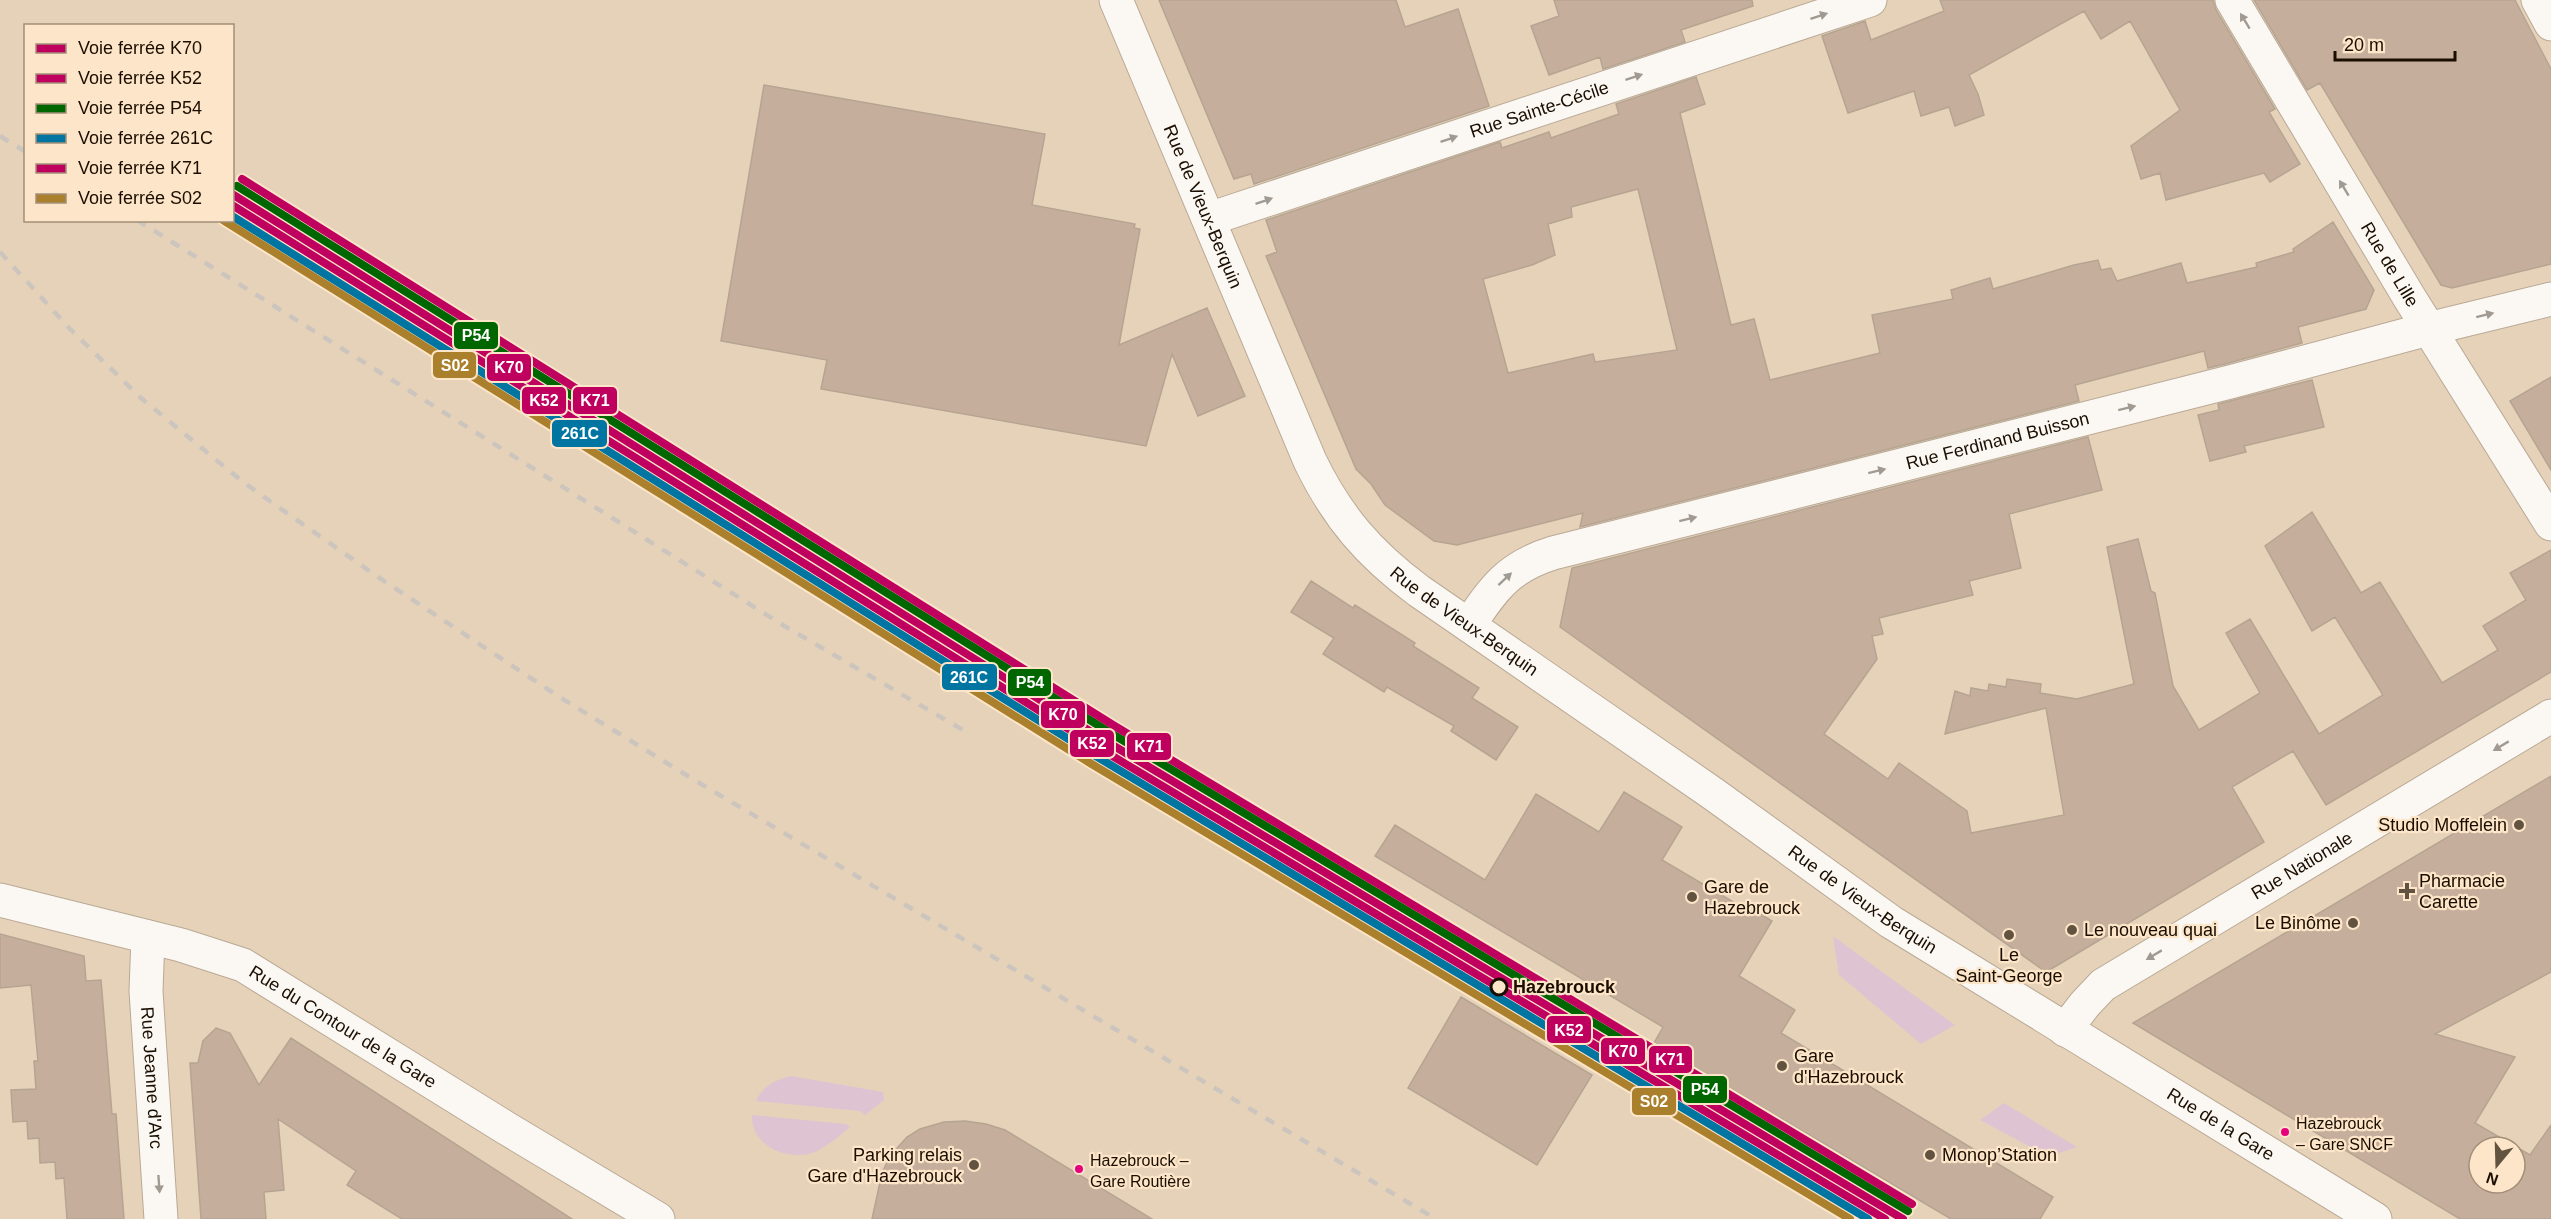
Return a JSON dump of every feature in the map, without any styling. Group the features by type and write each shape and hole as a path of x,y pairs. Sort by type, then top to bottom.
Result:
{"street":[{"name":"Rue de Vieux-Berquin","path":"1116,0 1310,460 1331,502 1358,537 1394,573 1712,793 1891,922 2065,1030"},
{"name":"Rue Sainte-Cécile","path":"1209,219 1870,0"},
{"name":"Rue de Lille","path":"2232,0 2428,329 2551,524"},
{"path":"2538,0 2551,24"},
{"name":"Rue Ferdinand Buisson","path":"1469,625 1503,579 1533,559 2551,298"},
{"name":"Rue Nationale","path":"2065,1030 2103,985 2551,716"},
{"name":"Rue du Contour de la Gare","path":"0,900 214,954 243,965 658,1219"},
{"name":"Rue Jeanne d'Arc","path":"148,937 146,991 161,1219"},
{"name":"Rue de la Gare","path":"2065,1030 2375,1219"}],"shaded area":[{"path":"1833,936 1955,1025 1921,1044 1839,975"},
{"path":"791,1076 883,1092 884,1100 865,1115 860,1111 756,1101 770,1084"},
{"path":"2004,1103 2077,1147 2051,1156 1980,1120"},
{"path":"752,1115 846,1124 850,1127 815,1152 794,1155 773,1149 764,1143 753,1126"}],"building":[{"path":"1159,0 1396,0 1405,27 1458,9 1489,106 1254,184 1251,174 1234,179"},
{"path":"1554,0 1752,0 1753,6 1681,30 1685,42 1603,69 1600,57 1549,75 1531,26 1559,16"},
{"path":"1940,0 2213,0 2216,10 2275,109 2269,112 2300,164 2270,182 2264,173 2166,200 2160,173 2141,179 2131,146 2180,110 2130,21 2101,39 2084,11 1969,75 1984,115 1955,126 1949,107 1921,116 1914,91 1848,113 1822,36 1865,21 1871,40 1944,11"},
{"path":"2254,0 2515,0 2551,69 2551,264 2452,288 2441,285 2320,83 2307,90"},
{"path":"1696,77 1705,104 1680,113 1731,325 1754,319 1770,380 1880,353 1872,315 1953,299 1951,290 1990,278 1993,289 2098,260 2101,270 2111,268 2117,281 2181,263 2187,283 2257,267 2256,263 2294,252 2293,249 2333,222 2374,290 2366,309 2298,327 2302,343 2225,364 2208,368 2204,351 2075,385 2079,401 1580,527 1583,513 1457,545 1434,541 1385,505 1371,484 1356,469 1266,256 1277,252 1266,220 1500,142 1502,148 1549,132 1551,138 1619,114 1616,104","holes":["1638,189 1677,350 1595,362 1593,354 1508,373 1483,279 1532,265 1555,255 1548,224 1572,217 1571,207"]},
{"path":"764,85 1045,134 1032,205 1135,224 1134,228 1140,229 1119,345 1207,308 1245,396 1198,416 1172,354 1146,446 821,389 827,360 721,341"},
{"path":"2551,377 2551,470 2510,401"},
{"path":"2312,380 2324,427 2244,446 2246,452 2210,461 2198,415 2219,410 2218,404"},
{"path":"2088,437 2102,490 2009,514 2021,568 1969,581 1973,595 1879,618 1883,634 1872,636 1877,659 1824,734 1888,779 1899,763 1967,811 1971,833 2064,815 2046,708 1945,734 1955,691 1970,696 1971,688 1988,691 1989,684 2006,687 2007,679 2041,684 2040,693 2077,699 2134,684 2107,547 2138,539 2151,591 2155,593 2173,686 2199,730 2260,693 2226,633 2250,619 2319,734 2383,695 2335,617 2312,631 2265,546 2312,512 2361,593 2380,582 2442,683 2498,650 2483,626 2526,600 2510,573 2551,550 2551,672 2326,805 2293,751 2232,787 2264,842 2046,972 1560,627 1572,568"},
{"path":"1311,581 1353,608 1355,605 1415,643 1413,646 1479,688 1472,698 1518,727 1496,760 1451,731 1454,726 1387,687 1384,692 1323,654 1334,638 1291,612"},
{"path":"2551,776 2551,972 2435,1034 2515,1057 2475,1123 2496,1135 2467,1135 2467,1195 2527,1195 2527,1153 2530,1155 2551,1125 2551,1219 2460,1219 2133,1023"},
{"path":"1624,792 1682,827 1662,860 1740,906 1742,903 1772,921 1739,976 1795,1010 1781,1033 2053,1197 2040,1219 1951,1219 1654,1043 1663,1027 1375,856 1395,825 1485,880 1536,794 1599,832"},
{"path":"0,934 84,956 86,981 101,980 112,1114 116,1114 124,1219 67,1219 64,1178 56,1179 55,1162 40,1163 39,1138 28,1139 27,1121 13,1122 11,1090 36,1089 34,1061 38,1061 31,985 0,988"},
{"path":"1461,997 1592,1075 1537,1165 1408,1088"},
{"path":"216,1028 230,1033 259,1085 291,1038 572,1219 402,1219 347,1185 356,1171 278,1119 284,1190 264,1192 266,1219 201,1219 190,1063 198,1063 203,1041"},
{"name":"Parking relais Gare d'Hazebrouck","path":"965,1121 1005,1130 1152,1219 872,1219 882,1173 890,1156 907,1137 920,1129 944,1122"}],"railway":[{"path":"0,136 24,151"},
{"path":"140,222 786,627 963,730"},
{"path":"0,252 70,329 141,398 243,482 375,575 558,696 696,781 1436,1219"}],"rail line":[{"name":"K71","path":"242,179 1113,725 1912,1204"},
{"name":"P54","path":"237,186 1109,732 1908,1211"},
{"name":"K70","path":"234,195 1104,740 1903,1219"},
{"name":"K52","path":"234,206 1099,748 1885,1219"},
{"name":"261C","path":"234,217 1094,755 1868,1219"},
{"name":"S02","path":"226,222 1090,763 1850,1219"}],"place":[{"name":"Studio Moffelein","path":"2519,825"},
{"name":"Pharmacie Carette","path":"2407,891"},
{"name":"Gare de Hazebrouck","path":"1692,897"},
{"name":"Le Binôme","path":"2353,923"},
{"name":"Le nouveau quai","path":"2072,930"},
{"name":"Le Saint-George","path":"2009,935"},
{"name":"Hazebrouck","path":"1499,987"},
{"name":"Gare d'Hazebrouck","path":"1782,1066"},
{"name":"Hazebrouck – Gare SNCF","path":"2285,1132"},
{"name":"Monop’Station","path":"1930,1155"},
{"name":"Parking relais Gare d'Hazebrouck","path":"974,1165"},
{"name":"Hazebrouck – Gare Routière","path":"1079,1169"}]}
